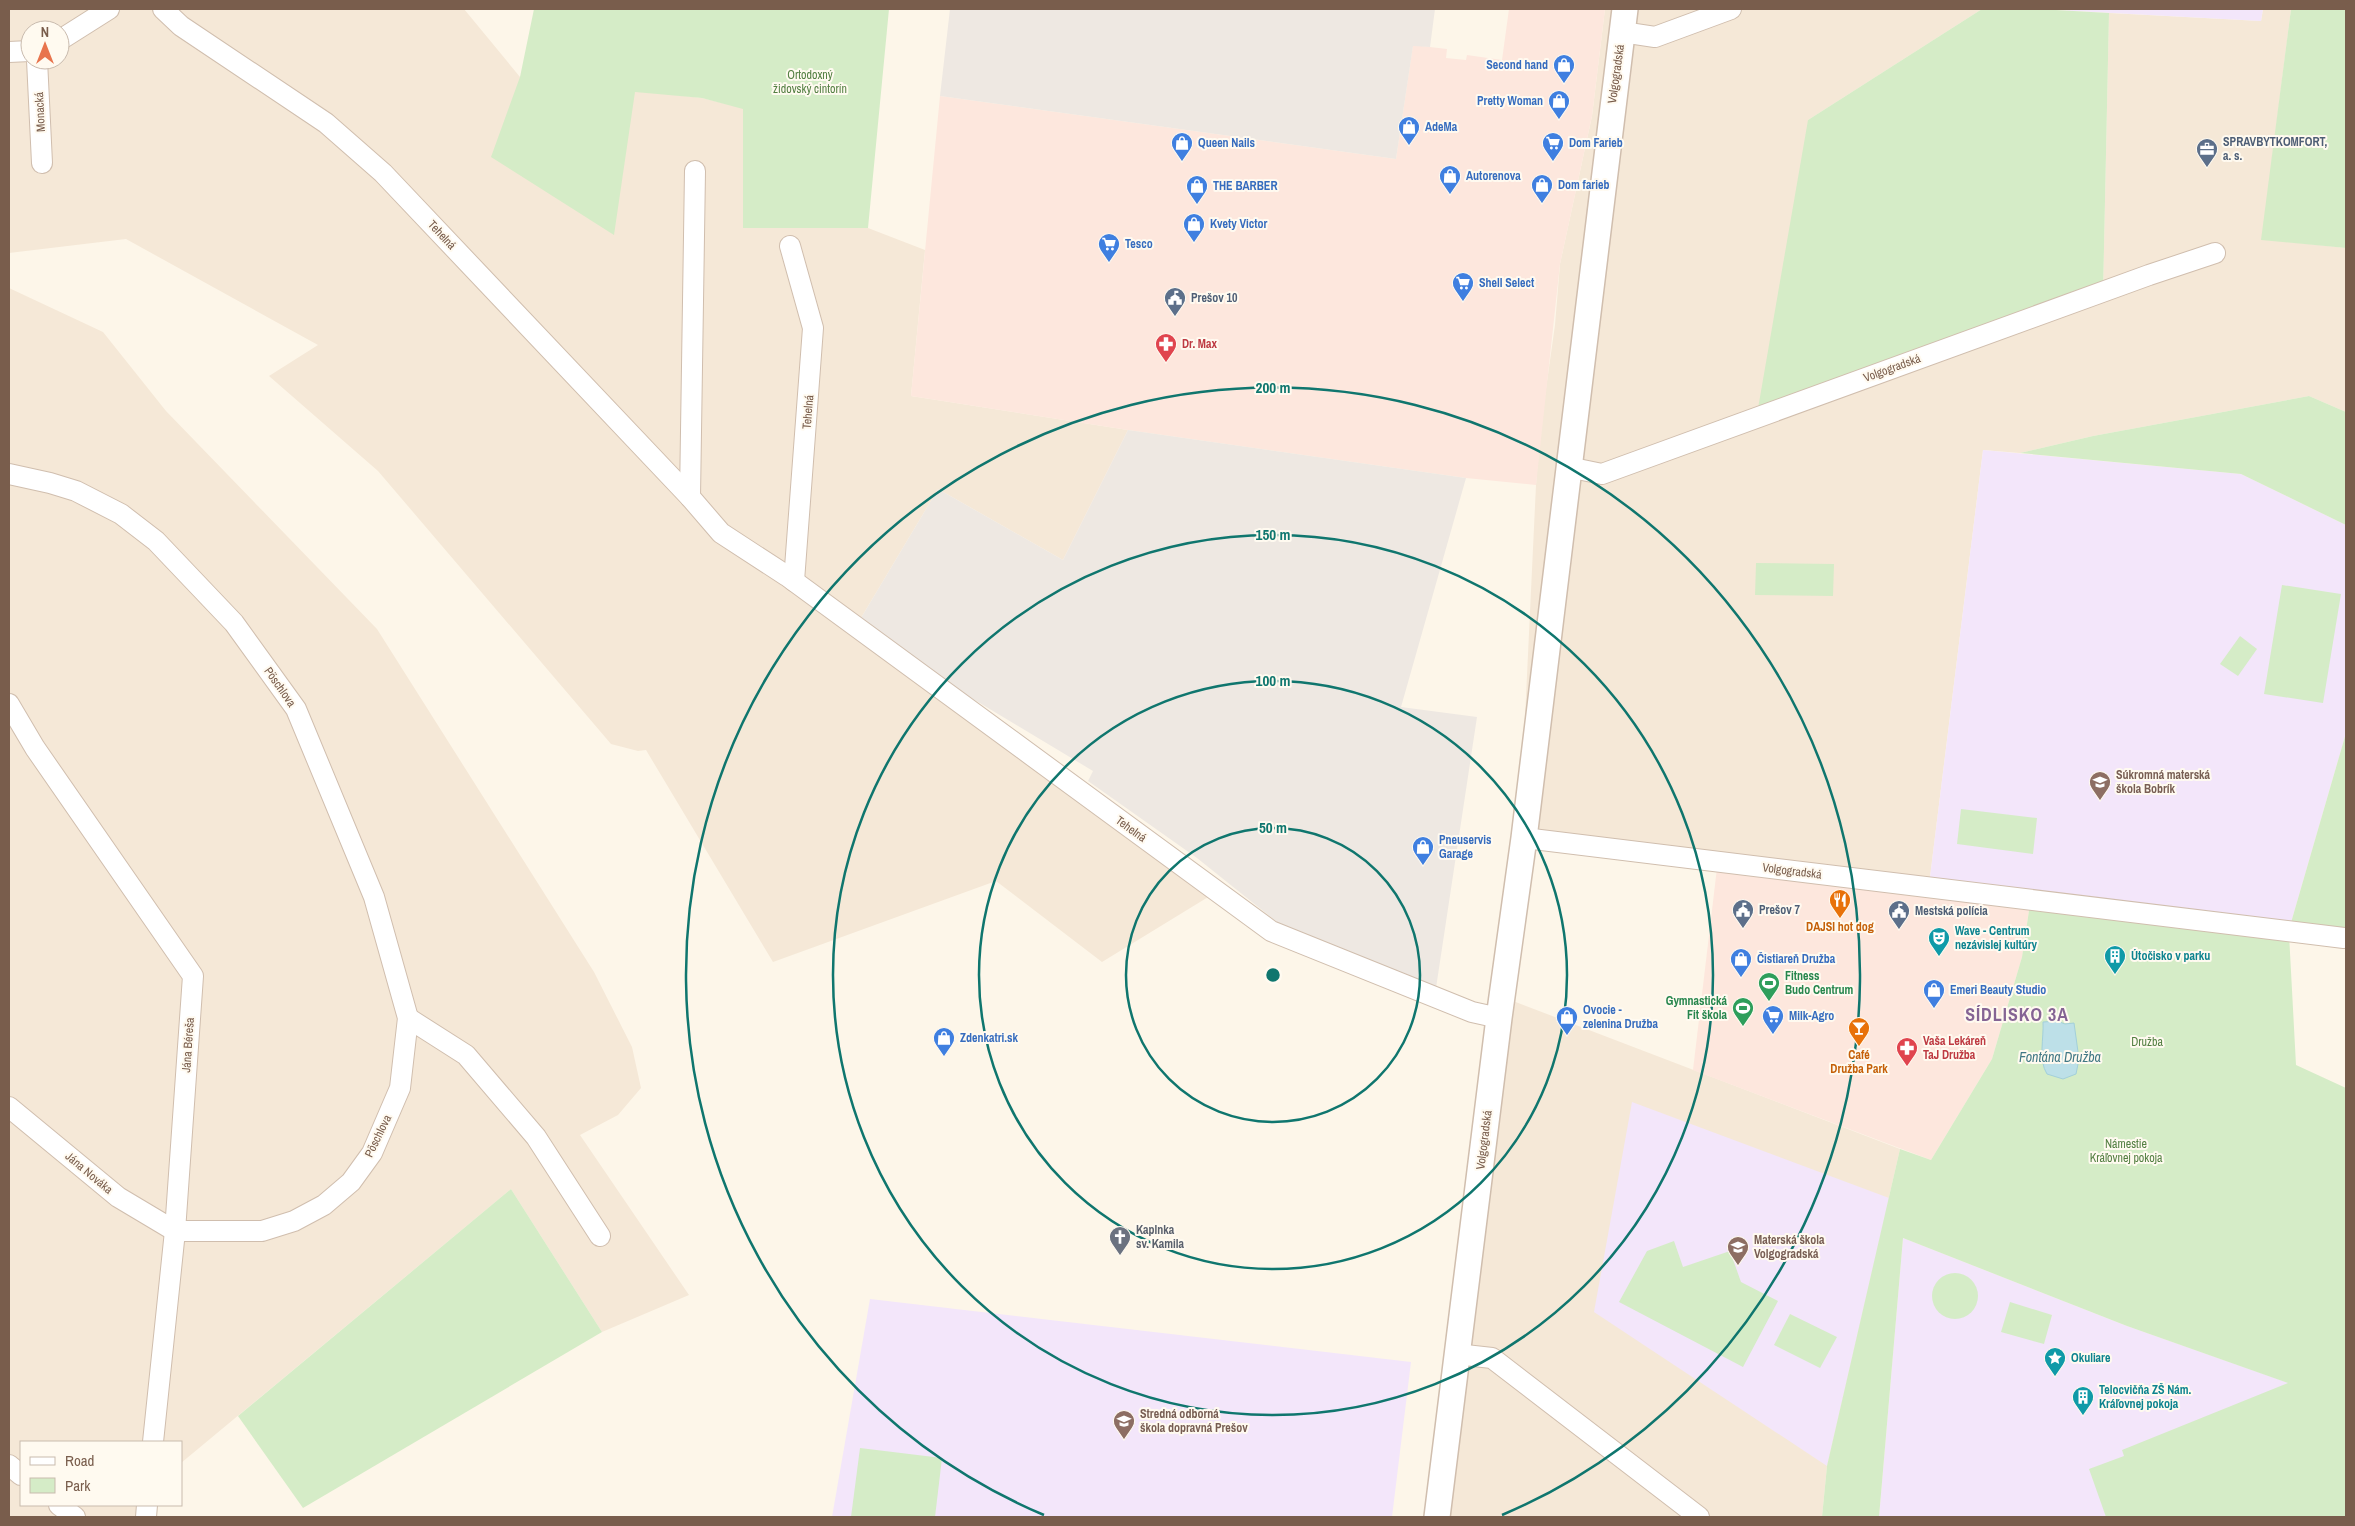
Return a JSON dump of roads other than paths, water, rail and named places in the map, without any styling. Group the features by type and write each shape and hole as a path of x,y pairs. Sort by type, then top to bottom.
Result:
{"street":[{"path":"70,34 108,9"},
{"name":"Tehelná","path":"163,9 181,26 326,123 384,173 690,497 721,533 794,581 1271,931 1472,1012 1499,1018"},
{"path":"1623,21 1655,37 1731,9"},
{"name":"Volgogradská","path":"1437,1517 1499,1018 1524,838 1623,21"},
{"name":"Monacká","path":"37,70 42,163"},
{"path":"690,497 695,171"},
{"name":"Tehelná","path":"790,246 813,328 794,581"},
{"name":"Volgogradská","path":"1568,467 1602,474 2149,274 2215,253"},
{"name":"Pöschlova","path":"9,474 76,491 121,514 156,541 234,623 296,709 374,897 408,1018 400,1088 372,1153 351,1182 324,1205 294,1221 262,1231 175,1231"},
{"name":"Jána Béreša","path":"9,704 35,748 193,976 175,1231 153,1441"},
{"name":"Volgogradská","path":"1524,838 2344,938"},
{"path":"408,1018 466,1055 536,1137 600,1236"},
{"name":"Jána Nováka","path":"9,1107 118,1197 175,1231"},
{"path":"1456,1354 1492,1358 1699,1517"},
{"path":"9,1465 20,1474"},
{"path":"60,1506 74,1517"}],"water":[{"name":"Fontána Družba","path":"2057,1021 2065,1024 2074,1023 2079,1059 2076,1074 2063,1079 2047,1074 2043,1062 2043,1022"}],"place":[{"name":"Second hand","path":"1564,84"},
{"name":"Pretty Woman","path":"1559,120"},
{"name":"AdeMa","path":"1409,146"},
{"name":"Queen Nails","path":"1182,162"},
{"name":"Dom Farieb","path":"1553,162"},
{"name":"SPRAVBYTKOMFORT, a. s.","path":"2207,168"},
{"name":"Autorenova","path":"1450,195"},
{"name":"Dom farieb","path":"1542,204"},
{"name":"THE BARBER","path":"1197,205"},
{"name":"Kvety Victor","path":"1194,243"},
{"name":"Tesco","path":"1109,263"},
{"name":"Shell Select","path":"1463,302"},
{"name":"Prešov 10","path":"1175,317"},
{"name":"Dr. Max","path":"1166,363"},
{"name":"Súkromná materská škola Bobrík","path":"2100,801"},
{"name":"Pneuservis Garage","path":"1423,866"},
{"name":"DAJSI hot dog","path":"1840,919"},
{"name":"Prešov 7","path":"1743,929"},
{"name":"Mestská polícia","path":"1899,930"},
{"name":"Wave - Centrum nezávislej kultúry","path":"1939,957"},
{"name":"Útočisko v parku","path":"2115,975"},
{"name":"Čistiareň Družba","path":"1741,978"},
{"name":"Fitness Budo Centrum","path":"1769,1002"},
{"name":"Emeri Beauty Studio","path":"1934,1009"},
{"name":"Gymnastická Fit škola","path":"1743,1027"},
{"name":"Milk-Agro","path":"1773,1035"},
{"name":"Ovocie - zelenina Družba","path":"1567,1036"},
{"name":"Café Družba Park","path":"1859,1047"},
{"name":"Zdenkatri.sk","path":"944,1057"},
{"name":"Vaša Lekáreň TaJ Družba","path":"1907,1067"},
{"name":"Kaplnka sv. Kamila","path":"1120,1256"},
{"name":"Materská škola Volgogradská","path":"1738,1266"},
{"name":"Okuliare","path":"2055,1377"},
{"name":"Telocvičňa ZŠ Nám. Kráľovnej pokoja","path":"2083,1416"},
{"name":"Stredná odborná škola dopravná Prešov","path":"1124,1440"}],"district":[{"name":"SÍDLISKO 3A","path":"2017,1014"}],"park label":[{"name":"Ortodoxný židovský cintorín","path":"810,82"},
{"name":"Družba","path":"2147,1042"},
{"name":"Námestie Kráľovnej pokoja","path":"2126,1151"}]}
